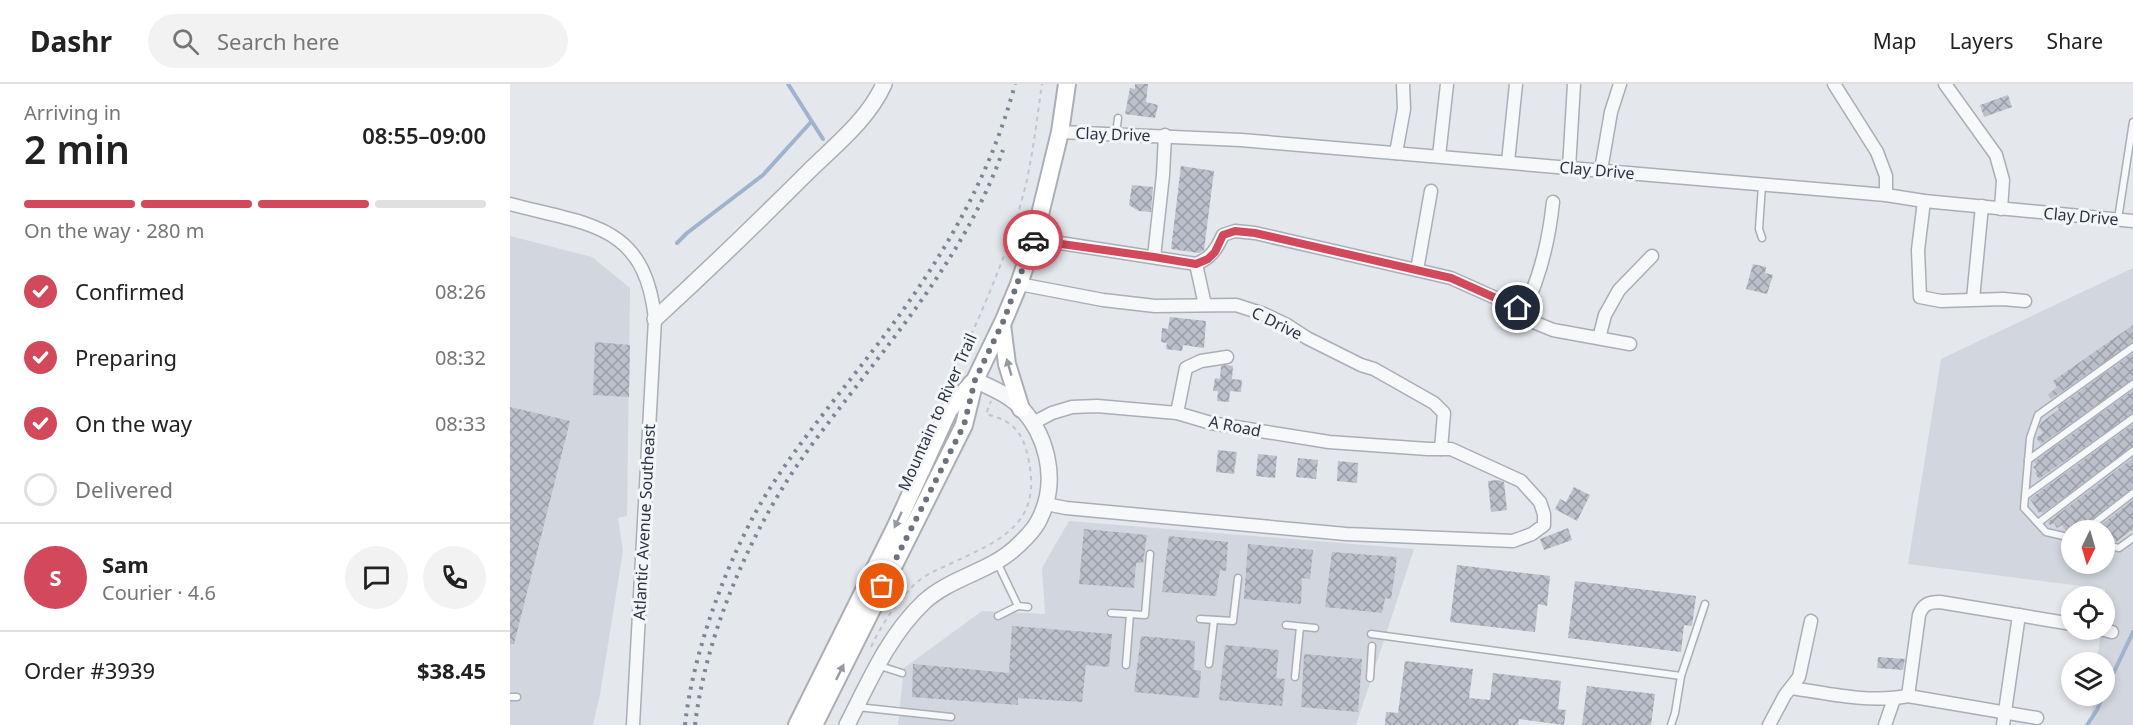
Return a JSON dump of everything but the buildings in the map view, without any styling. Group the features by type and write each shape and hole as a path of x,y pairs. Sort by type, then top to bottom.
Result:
{"main road":[{"path":"814,725 964,425 975,380 1002,325 1034,239 1060,132 1067,84"},
{"path":"1002,325 1007,364 1021,409"},
{"path":"797,725 895,528 949,410 975,380"}],"street":[{"path":"656,320 853,127 876,101 884,84"},
{"path":"1396,153 1404,110 1403,84"},
{"path":"1440,156 1447,84"},
{"path":"1508,162 1516,84"},
{"path":"1569,168 1574,84"},
{"path":"1601,170 1611,112 1620,84"},
{"path":"1834,84 1877,152 1886,176 1886,195"},
{"path":"1945,84 1996,155 2003,180 2001,209"},
{"name":"Clay Drive","path":"1060,132 1166,135 1440,156 1886,195 1924,201 2133,221"},
{"path":"1154,257 1166,135"},
{"path":"1417,270 1431,191"},
{"path":"1924,201 1918,250 1920,297 1941,301 2003,298 2025,301"},
{"path":"1523,312 1540,270 1551,225 1553,202"},
{"name":"Atlantic Avenue Southeast","path":"510,204 594,226 623,242 631,249 650,286 656,320 633,725"},
{"path":"1973,299 1982,207"},
{"path":"1034,239 1196,264 1208,259 1215,252 1223,235 1235,231 1278,238 1451,278 1518,308 1536,323 1553,330 1630,344"},
{"path":"1599,338 1605,315 1619,290 1652,256"},
{"path":"1196,264 1204,305"},
{"name":"C Drive","path":"1019,284 1103,300 1155,306 1236,305 1264,314 1307,338 1374,369 1434,403 1444,413 1441,449"},
{"path":"1177,413 1186,368 1201,361 1227,357"},
{"path":"847,725 873,659 925,601 1013,550 1040,520 1046,504 1050,482 1049,462 1033,423 1002,393 975,380"},
{"name":"A Road","path":"1033,423 1052,413 1072,407 1097,406 1177,413 1211,423 1329,442 1451,449 1521,481 1540,502 1544,514 1544,525 1532,534 1513,541 1346,534 1066,508 1046,504"},
{"path":"1908,696 1920,615 1926,604 1940,602 2061,622"},
{"path":"2004,719 2019,615"},
{"path":"1769,725 1785,695 1799,677 1811,621"},
{"path":"1792,688 1868,698 1894,699 1908,696 2004,719 2037,718"},
{"path":"1885,725 1894,699"}],"lane":[{"path":"1116,134 1118,118"},
{"path":"2118,220 2133,122"},
{"path":"1762,185 1759,229 1762,238"},
{"path":"2061,535 2046,532 2024,508 2030,438 2038,415 2133,347"},
{"path":"2028,460 2133,384"},
{"path":"2025,496 2133,418"},
{"path":"2038,523 2133,452"},
{"path":"2099,520 2133,494"},
{"path":"2115,548 2119,549 2133,538"},
{"path":"1111,613 1145,615 1150,554"},
{"path":"997,561 1018,606"},
{"path":"1200,619 1233,621 1238,578"},
{"path":"1671,725 1676,713 1681,676 1705,604"},
{"path":"998,616 1018,606 1028,607"},
{"path":"1126,665 1130,614"},
{"path":"1209,664 1214,620"},
{"path":"1286,625 1315,628"},
{"path":"1295,676 1300,627"},
{"path":"1371,634 1681,676"},
{"path":"1370,678 1372,646"},
{"path":"873,659 902,673"},
{"path":"856,707 951,717"}],"path":[{"name":"Mountain to River Trail","path":"943,395 989,296 1016,218 1034,145 1042,84"},
{"path":"873,659 885,621 915,585 928,574 1005,536 1017,524 1025,510 1030,495 1031,477 1023,441 1010,423 986,414"}],"shaded area":[{"path":"510,236 592,257 630,288 627,516 618,518 623,551 593,725 510,725"},
{"path":"2133,268 2133,725 2090,725 2093,706 2115,706 2115,652 2098,652 2100,640 2115,640 2115,586 2081,586 1908,564 1941,359"},
{"path":"1069,521 1414,549 1356,725 898,725 904,668 982,611 1045,614 1042,568"}],"waterway":[{"path":"788,84 823,139"},
{"path":"677,243 763,175 811,122"},
{"path":"2115,670 2133,632"},
{"path":"2087,725 2099,706"}],"railway":[{"path":"685,725 689,696 705,634 728,571 755,513 786,464 891,326 942,252 984,171 996,143 1015,84"},
{"path":"695,725 701,690 721,617 751,545 808,450 917,307 942,270 986,192 1003,150"}],"way so far":[{"path":"882,586 964,425 975,380 1019,284 1033,240"}],"route":[{"path":"1033,240 1196,264 1208,259 1215,252 1223,235 1235,231 1255,233 1451,278 1518,308"}]}
